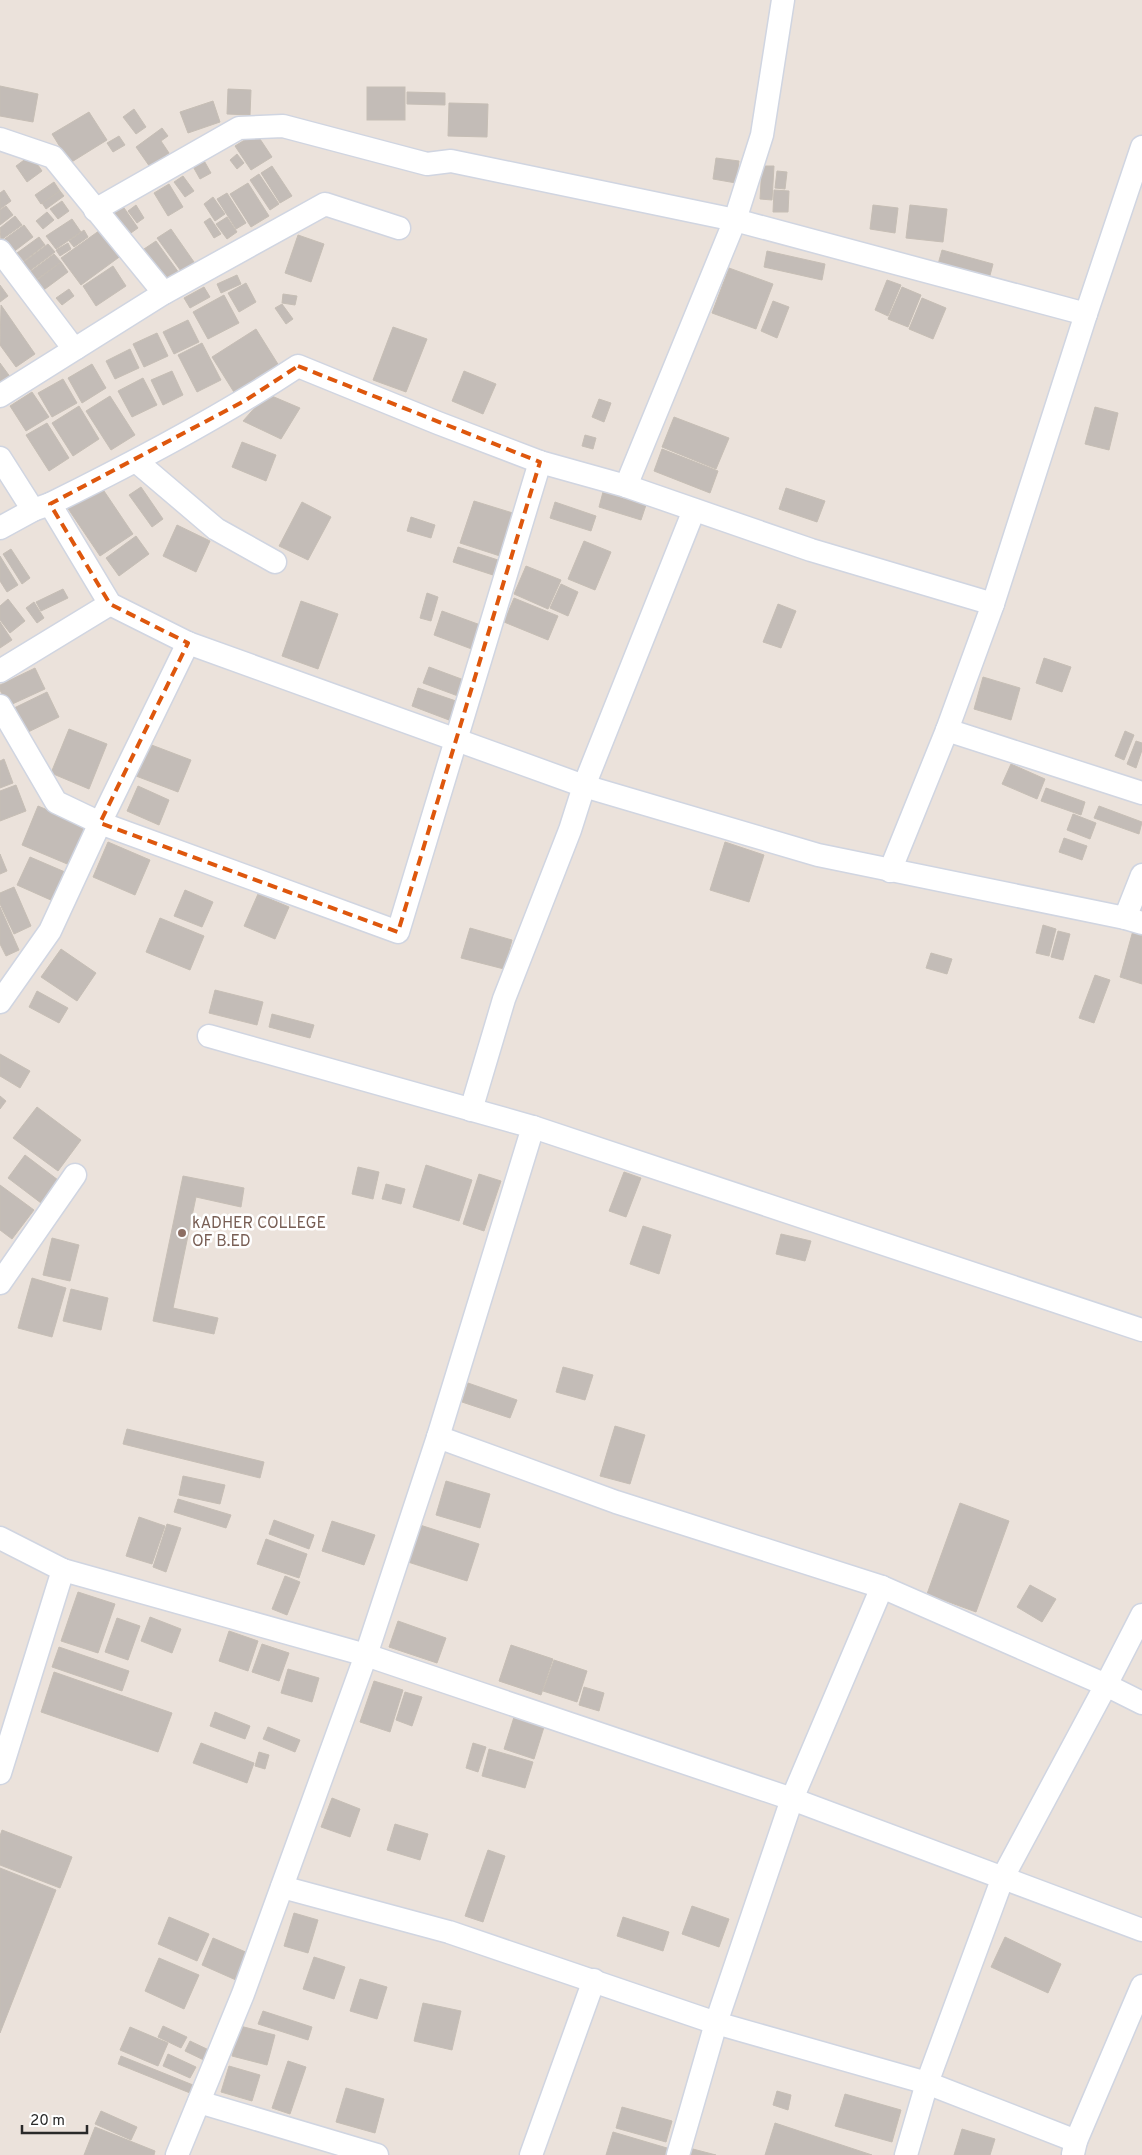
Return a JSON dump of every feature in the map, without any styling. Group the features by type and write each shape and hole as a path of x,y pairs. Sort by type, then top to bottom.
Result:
{"street":[{"path":"626,486 735,220 762,135 783,0"},
{"path":"95,210 238,128 282,126 427,164 451,161 735,220 1086,314"},
{"path":"0,138 53,157 164,294"},
{"path":"890,871 947,730 993,604 1142,147"},
{"path":"0,396 164,294 325,204 399,228"},
{"path":"0,251 76,348"},
{"path":"0,528 136,461 246,400 298,366 429,420 540,462 626,486 811,550 993,604"},
{"path":"0,458 41,507 110,604 188,643 584,786 818,855 1134,921 1142,875"},
{"path":"136,461 216,529 275,562"},
{"path":"0,706 56,802 100,823 398,932 455,738 540,462"},
{"path":"470,1110 504,999 570,830 584,786 694,510"},
{"path":"0,671 110,604"},
{"path":"0,999 50,931 100,823 188,643"},
{"path":"947,730 1142,794"},
{"path":"208,1036 533,1127 1142,1330"},
{"path":"177,2155 243,1994 366,1655 438,1437 533,1127"},
{"path":"0,1283 75,1175"},
{"path":"438,1437 616,1502 882,1587 1106,1685 1142,1703"},
{"path":"0,1538 63,1570 366,1655 792,1800 1142,1930"},
{"path":"0,1773 63,1570"},
{"path":"678,2155 716,2023 792,1800 882,1587"},
{"path":"906,2155 927,2084 1003,1877 1142,1615"},
{"path":"282,1887 449,1932 716,2023 927,2084 1075,2148 1142,1986"},
{"path":"531,2155 594,1980"},
{"path":"199,2102 377,2155"}],"highlighted area":[{"path":"298,366 540,462 398,932 100,823 188,643 110,604 50,504 246,400"}],"building":[{"path":"0,86 38,94 33,122 0,116"},
{"path":"367,87 405,87 405,120 367,120"},
{"path":"228,89 251,90 250,115 227,114"},
{"path":"407,92 445,93 445,105 407,104"},
{"path":"213,101 220,122 188,133 180,112"},
{"path":"449,103 488,104 487,137 448,136"},
{"path":"134,109 146,127 136,134 123,117"},
{"path":"89,112 107,140 70,163 52,134"},
{"path":"162,128 168,136 161,141 169,153 150,167 136,147"},
{"path":"256,133 272,157 251,170 235,146"},
{"path":"119,136 125,145 113,152 107,143"},
{"path":"237,154 244,163 237,169 230,160"},
{"path":"31,155 42,171 27,182 16,166"},
{"path":"202,157 211,173 200,179 191,163"},
{"path":"716,158 739,161 736,183 713,179"},
{"path":"272,166 292,196 280,203 261,173"},
{"path":"762,166 774,166 772,200 760,199"},
{"path":"777,171 787,172 785,189 775,188"},
{"path":"259,174 279,204 270,210 250,180"},
{"path":"183,176 194,191 185,197 174,182"},
{"path":"54,182 60,191 41,204 35,195"},
{"path":"248,183 269,216 251,227 230,194"},
{"path":"169,184 183,207 168,216 154,193"},
{"path":"4,190 11,201 0,209 0,193"},
{"path":"774,190 789,191 788,212 773,212"},
{"path":"60,191 64,196 46,209 42,203"},
{"path":"227,193 246,223 236,229 217,199"},
{"path":"213,197 225,214 215,221 204,204"},
{"path":"62,201 69,211 58,219 50,209"},
{"path":"122,205 138,228 128,235 112,212"},
{"path":"136,205 144,218 137,223 128,211"},
{"path":"873,205 898,208 895,233 870,229"},
{"path":"910,205 947,209 943,242 906,238"},
{"path":"6,206 13,215 0,225 0,210"},
{"path":"47,212 54,220 43,229 36,221"},
{"path":"15,216 22,225 1,240 0,228"},
{"path":"227,217 237,232 227,239 216,224"},
{"path":"210,218 221,234 214,238 204,222"},
{"path":"72,219 81,232 56,249 46,236"},
{"path":"24,225 33,237 12,253 2,241"},
{"path":"103,228 122,255 81,285 61,258"},
{"path":"171,229 194,262 181,271 157,238"},
{"path":"84,230 88,237 74,247 69,241"},
{"path":"298,235 324,244 311,282 285,273"},
{"path":"39,237 45,245 24,261 17,253"},
{"path":"156,241 179,273 164,283 141,251"},
{"path":"68,243 71,249 60,256 56,250"},
{"path":"48,244 55,252 28,272 21,264"},
{"path":"942,250 993,264 988,283 937,268"},
{"path":"767,251 825,264 822,280 764,267"},
{"path":"54,254 61,262 33,282 27,274"},
{"path":"61,262 68,272 41,292 33,283"},
{"path":"113,266 126,286 96,306 83,286"},
{"path":"729,268 773,284 756,329 712,313"},
{"path":"237,275 241,284 221,293 217,284"},
{"path":"887,280 901,285 888,316 875,310"},
{"path":"246,283 256,302 239,312 228,293"},
{"path":"0,285 8,296 0,302"},
{"path":"204,287 210,297 190,308 184,298"},
{"path":"902,287 921,295 908,327 888,319"},
{"path":"69,289 74,296 62,305 56,298"},
{"path":"283,294 297,296 295,305 282,303"},
{"path":"224,295 239,323 208,339 193,312"},
{"path":"922,298 946,308 933,339 909,329"},
{"path":"773,301 789,307 777,338 761,331"},
{"path":"282,304 293,319 286,324 275,308"},
{"path":"1,305 35,354 16,367 0,345"},
{"path":"188,320 199,342 174,354 163,332"},
{"path":"393,327 427,339 406,392 373,380"},
{"path":"256,329 281,369 237,397 212,357"},
{"path":"157,333 168,356 144,367 133,344"},
{"path":"202,343 221,380 197,392 178,355"},
{"path":"130,349 139,368 115,379 106,361"},
{"path":"0,363 11,378 0,386"},
{"path":"92,364 106,388 82,403 68,378"},
{"path":"172,371 183,395 163,405 151,380"},
{"path":"464,371 496,384 483,414 452,401"},
{"path":"143,378 157,405 132,417 118,391"},
{"path":"63,379 77,403 52,417 38,393"},
{"path":"32,392 49,417 26,431 10,406"},
{"path":"267,394 300,408 281,439 243,421"},
{"path":"110,396 135,435 111,450 86,411"},
{"path":"599,399 611,403 604,422 592,417"},
{"path":"79,406 99,439 73,456 52,423"},
{"path":"1095,407 1118,413 1109,450 1085,444"},
{"path":"674,417 729,438 716,469 662,447"},
{"path":"47,423 69,458 49,471 26,435"},
{"path":"585,435 596,438 593,449 582,446"},
{"path":"242,442 276,455 266,481 232,467"},
{"path":"662,449 718,471 710,493 654,471"},
{"path":"100,485 133,534 100,556 67,507"},
{"path":"141,487 163,519 152,527 129,495"},
{"path":"786,488 825,501 817,522 779,509"},
{"path":"603,492 646,505 641,520 599,507"},
{"path":"474,501 516,514 503,557 460,543"},
{"path":"302,502 331,517 308,560 279,546"},
{"path":"555,502 596,516 591,531 550,518"},
{"path":"411,517 435,525 431,538 407,531"},
{"path":"177,525 210,541 196,572 163,556"},
{"path":"136,536 149,554 119,576 106,558"},
{"path":"584,541 611,552 595,590 568,579"},
{"path":"458,547 498,560 493,575 453,562"},
{"path":"11,549 30,578 22,584 3,554"},
{"path":"0,556 18,585 7,592 0,581"},
{"path":"526,566 561,580 548,609 514,594"},
{"path":"561,584 578,592 568,616 550,608"},
{"path":"63,589 68,598 41,611 36,602"},
{"path":"427,593 438,597 431,621 420,618"},
{"path":"514,598 558,616 548,640 504,622"},
{"path":"8,599 25,621 10,633 0,620 0,606"},
{"path":"301,601 338,614 318,669 282,656"},
{"path":"34,602 44,618 37,623 26,608"},
{"path":"778,604 796,611 781,648 763,642"},
{"path":"442,611 486,627 477,651 434,635"},
{"path":"0,622 12,640 0,648"},
{"path":"1044,658 1071,667 1062,692 1036,683"},
{"path":"429,667 464,680 458,696 423,683"},
{"path":"35,668 45,689 8,706 0,690 0,685"},
{"path":"983,677 1020,688 1011,720 974,709"},
{"path":"418,688 456,701 449,720 412,706"},
{"path":"47,692 59,717 22,735 10,710"},
{"path":"69,729 107,744 89,789 51,773"},
{"path":"1125,731 1134,735 1124,760 1115,756"},
{"path":"1136,741 1142,743 1142,750 1136,768 1127,764"},
{"path":"149,744 191,760 178,792 136,776"},
{"path":"4,759 13,783 0,788 0,761"},
{"path":"1011,764 1045,779 1037,799 1002,784"},
{"path":"16,785 26,811 0,821 0,791"},
{"path":"138,786 169,800 159,825 127,811"},
{"path":"1046,788 1085,802 1081,815 1041,801"},
{"path":"38,806 88,827 72,866 22,845"},
{"path":"1099,806 1142,822 1139,834 1094,818"},
{"path":"1073,814 1096,823 1090,839 1067,830"},
{"path":"1064,838 1087,846 1082,860 1059,852"},
{"path":"108,842 150,860 135,895 93,877"},
{"path":"725,842 764,855 749,902 710,890"},
{"path":"0,854 7,871 0,874"},
{"path":"30,857 65,872 53,901 17,885"},
{"path":"14,887 31,926 14,934 0,904 0,893"},
{"path":"185,890 213,902 202,927 174,916"},
{"path":"258,894 289,907 275,939 244,926"},
{"path":"0,907 19,950 6,956 0,944"},
{"path":"160,918 204,936 190,970 146,952"},
{"path":"1043,925 1056,929 1049,956 1036,953"},
{"path":"1134,927 1142,929 1142,984 1120,977"},
{"path":"470,928 512,940 504,969 461,958"},
{"path":"1058,931 1070,934 1063,960 1051,957"},
{"path":"61,949 96,973 77,1001 41,977"},
{"path":"931,953 952,959 947,974 926,968"},
{"path":"1095,975 1110,980 1094,1023 1079,1018"},
{"path":"215,990 263,1002 257,1025 209,1013"},
{"path":"37,991 68,1008 59,1023 29,1007"},
{"path":"272,1014 314,1025 310,1038 269,1027"},
{"path":"0,1054 30,1071 20,1088 0,1076"},
{"path":"0,1096 6,1101 0,1109"},
{"path":"37,1107 81,1140 58,1171 13,1138"},
{"path":"25,1155 58,1180 41,1203 8,1178"},
{"path":"426,1165 472,1180 459,1221 413,1207"},
{"path":"358,1167 379,1172 373,1199 352,1194"},
{"path":"624,1172 641,1178 626,1217 609,1211"},
{"path":"479,1174 501,1181 484,1231 463,1224"},
{"path":"183,1176 244,1188 241,1207 196,1197 173,1308 218,1318 214,1334 153,1321"},
{"path":"386,1184 405,1189 401,1204 382,1199"},
{"path":"0,1185 34,1210 12,1239 0,1230"},
{"path":"643,1226 671,1235 659,1274 630,1264"},
{"path":"781,1234 811,1241 805,1261 776,1254"},
{"path":"52,1238 79,1245 70,1281 43,1275"},
{"path":"32,1278 66,1288 52,1337 18,1328"},
{"path":"71,1289 108,1298 101,1330 63,1321"},
{"path":"563,1367 593,1375 585,1400 556,1392"},
{"path":"468,1383 517,1400 510,1418 462,1402"},
{"path":"615,1426 645,1435 630,1484 600,1476"},
{"path":"127,1429 264,1462 260,1478 123,1444"},
{"path":"183,1476 225,1485 220,1504 179,1495"},
{"path":"446,1481 490,1494 480,1528 436,1515"},
{"path":"178,1499 231,1515 226,1528 174,1512"},
{"path":"960,1503 1009,1521 976,1612 927,1594"},
{"path":"139,1517 165,1526 152,1564 126,1556"},
{"path":"274,1520 314,1535 309,1549 269,1534"},
{"path":"332,1521 375,1535 364,1565 322,1551"},
{"path":"167,1524 181,1528 166,1572 153,1567"},
{"path":"420,1525 479,1544 467,1581 408,1562"},
{"path":"266,1539 307,1554 299,1578 257,1564"},
{"path":"285,1576 300,1582 287,1615 272,1609"},
{"path":"1030,1585 1056,1599 1042,1622 1017,1607"},
{"path":"78,1592 115,1604 98,1653 61,1641"},
{"path":"150,1617 181,1629 172,1653 141,1641"},
{"path":"117,1618 140,1626 128,1660 105,1652"},
{"path":"398,1621 446,1638 437,1663 389,1647"},
{"path":"229,1631 258,1641 248,1671 219,1661"},
{"path":"262,1644 289,1653 279,1681 252,1672"},
{"path":"511,1645 553,1659 541,1695 499,1681"},
{"path":"59,1647 129,1671 122,1691 52,1667"},
{"path":"554,1660 587,1671 577,1702 543,1691"},
{"path":"288,1669 319,1678 312,1702 281,1693"},
{"path":"54,1672 172,1713 158,1752 41,1712"},
{"path":"374,1681 403,1690 390,1732 360,1722"},
{"path":"584,1687 604,1693 599,1711 579,1705"},
{"path":"405,1692 422,1697 412,1726 396,1720"},
{"path":"215,1712 250,1726 245,1739 210,1726"},
{"path":"514,1717 544,1727 534,1759 504,1749"},
{"path":"268,1727 300,1740 295,1752 263,1739"},
{"path":"201,1743 254,1763 247,1783 193,1763"},
{"path":"473,1743 486,1747 478,1772 466,1768"},
{"path":"489,1749 533,1762 525,1788 482,1776"},
{"path":"259,1752 269,1755 265,1769 255,1766"},
{"path":"332,1798 360,1809 350,1837 321,1827"},
{"path":"395,1824 428,1834 420,1860 387,1850"},
{"path":"2,1830 72,1857 60,1888 0,1865 0,1836"},
{"path":"488,1850 505,1856 483,1922 465,1916"},
{"path":"0,1868 56,1890 0,2033"},
{"path":"692,1906 729,1919 719,1947 682,1934"},
{"path":"294,1913 318,1920 308,1953 284,1946"},
{"path":"169,1917 209,1934 197,1961 158,1944"},
{"path":"623,1917 669,1932 663,1951 617,1936"},
{"path":"1005,1937 1061,1964 1048,1993 991,1967"},
{"path":"213,1938 248,1953 236,1980 202,1965"},
{"path":"314,1957 345,1967 334,1999 303,1989"},
{"path":"159,1958 199,1975 184,2009 145,1991"},
{"path":"360,1979 387,1987 377,2019 350,2011"},
{"path":"423,2003 461,2011 452,2050 414,2041"},
{"path":"263,2011 312,2027 308,2040 258,2024"},
{"path":"163,2026 187,2037 181,2048 158,2037"},
{"path":"240,2026 275,2035 267,2065 232,2056"},
{"path":"130,2027 168,2043 158,2066 120,2050"},
{"path":"190,2041 213,2052 208,2062 185,2051"},
{"path":"168,2054 196,2067 190,2078 163,2066"},
{"path":"121,2056 198,2087 195,2095 118,2064"},
{"path":"288,2061 306,2067 290,2114 272,2108"},
{"path":"229,2066 260,2075 252,2101 221,2092"},
{"path":"346,2088 384,2099 375,2133 336,2122"},
{"path":"777,2091 791,2095 788,2110 773,2105"},
{"path":"845,2094 901,2110 892,2142 835,2126"},
{"path":"622,2107 672,2121 666,2142 616,2128"},
{"path":"101,2111 137,2127 131,2140 95,2124"},
{"path":"775,2123 872,2155 765,2155"},
{"path":"95,2127 155,2151 154,2155 84,2155"},
{"path":"962,2129 995,2139 990,2155 954,2155"},
{"path":"613,2132 667,2148 665,2155 606,2155"},
{"path":"689,2148 716,2155 687,2155"}],"place":[{"name":"kADHER COLLEGE OF B.ED","path":"182,1233"}]}
